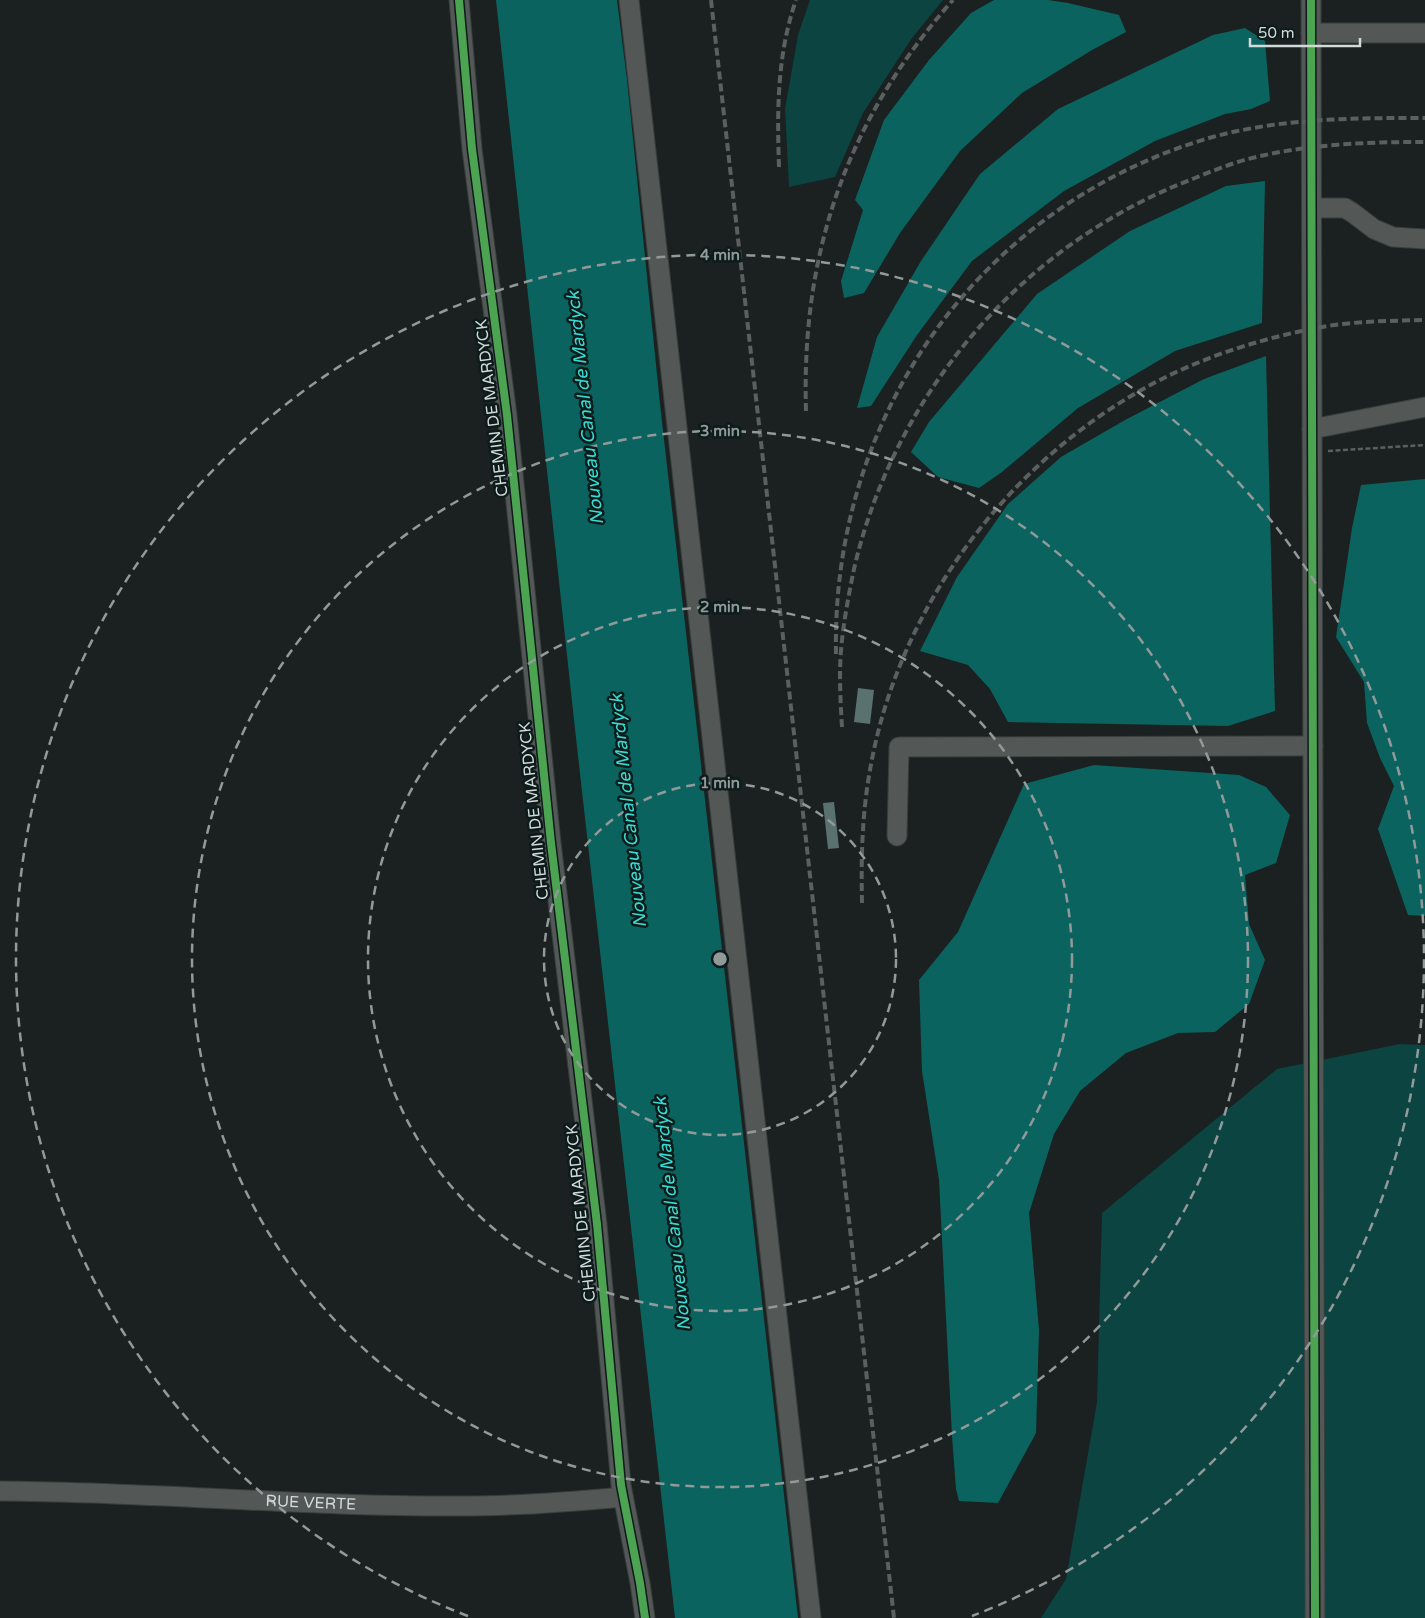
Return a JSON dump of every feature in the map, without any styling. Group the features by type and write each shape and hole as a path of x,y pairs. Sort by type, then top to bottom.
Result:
{"street":[{"name":"CHEMIN DE MARDYCK","path":"459,0 472,149 507,415 551,843 596,1214 613,1414 623,1497 645,1618"},
{"path":"629,0 811,1618"},
{"path":"1311,0 1315,1618"},
{"path":"1311,34 1425,33"},
{"path":"1312,208 1345,208 1374,229 1393,237 1425,239"},
{"path":"1312,429 1425,407"},
{"path":"897,836 899,747 1313,746"},
{"name":"RUE VERTE","path":"0,1491 111,1493 317,1504 455,1506 539,1504 623,1497"}],"path":[{"path":"1312,452 1425,445"}],"shaded area":[{"path":"810,0 943,0 912,38 863,113 835,177 789,187 785,109 798,35"},
{"path":"1400,1044 1425,1045 1425,1618 1041,1618 1066,1579 1097,1402 1102,1213 1277,1069"}],"water":[{"name":"Nouveau Canal de Mardyck","path":"496,0 617,0 660,404 798,1618 675,1618 576,738"},
{"path":"994,0 1048,0 1119,15 1126,32 1092,50 1022,93 960,151 900,233 864,293 844,298 841,281 863,210 855,200 884,120 929,60 971,13"},
{"path":"1245,28 1265,41 1270,101 1251,109 1225,114 1155,141 1064,191 972,261 917,335 871,406 857,408 877,337 921,261 980,174 1058,109 1213,35"},
{"path":"1265,181 1262,323 1175,351 1078,408 1002,472 979,488 938,477 911,452 929,422 1037,294 1130,231 1226,186"},
{"path":"1266,356 1275,711 1228,726 1008,722 990,689 968,665 920,651 957,577 1008,504 1061,457 1125,420 1204,379"},
{"path":"1425,479 1425,916 1408,915 1378,829 1394,786 1380,758 1367,723 1364,682 1336,637 1352,528 1361,485"},
{"path":"1094,765 1239,775 1266,787 1290,815 1276,863 1245,875 1249,924 1265,960 1249,1004 1215,1032 1178,1033 1126,1053 1080,1091 1054,1134 1029,1213 1039,1330 1036,1433 998,1503 959,1501 956,1489 952,1436 939,1180 922,1071 919,980 958,932 1024,784"}],"building":[{"path":"858,688 874,690 870,724 854,722"},
{"path":"834,802 839,848 828,849 823,803"}],"railway":[{"path":"711,0 894,1618"},
{"path":"779,167 778,104 782,62 785,41 796,0"},
{"path":"806,411 807,353 812,297 822,243 838,191 859,141 885,92 916,45 953,0"},
{"path":"836,654 841,566 860,483 891,404 934,332 989,268 1053,214 1127,170 1209,138 1262,126 1316,120 1425,118"},
{"path":"842,727 840,675 844,622 854,569 873,504 901,442 935,384 976,331 1023,283 1076,241 1133,206 1228,165 1270,154 1314,147 1358,143 1425,142"},
{"path":"862,903 865,803 870,770 884,710 906,651 934,596 968,544 1008,496 1053,452 1103,414 1174,373 1212,357 1251,344 1325,326 1382,321 1425,320"}],"cycle path":[{"path":"459,0 472,149 507,415 551,843 597,1224 621,1485 645,1618"},
{"path":"1311,0 1315,1618"}]}
